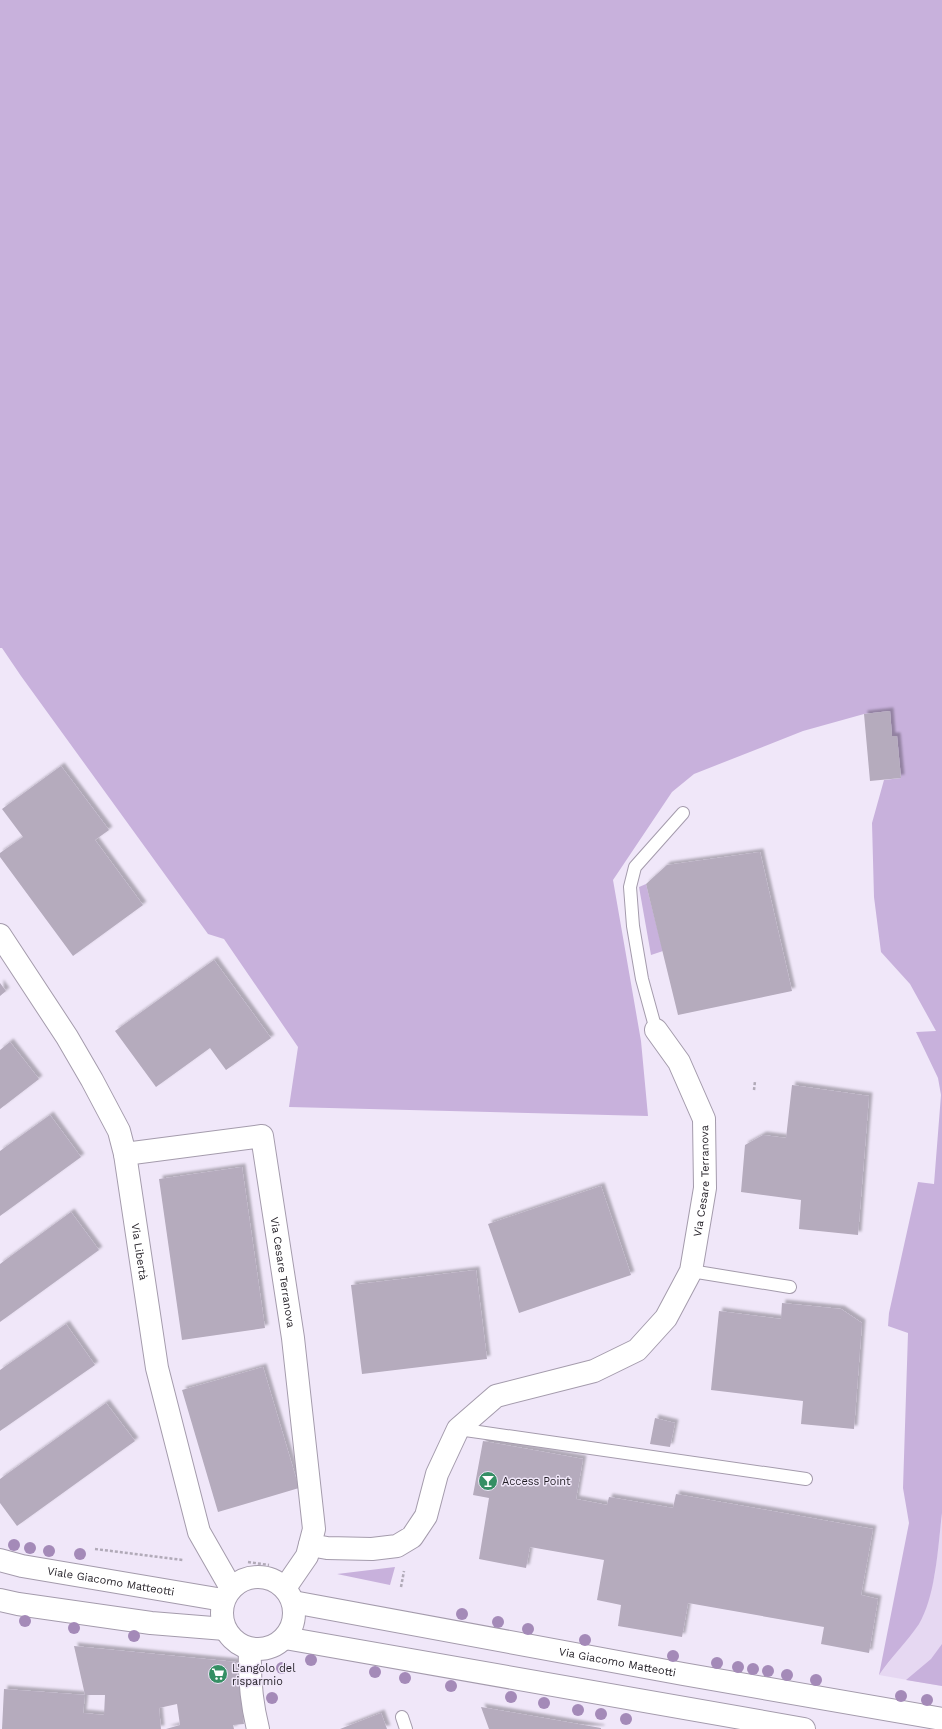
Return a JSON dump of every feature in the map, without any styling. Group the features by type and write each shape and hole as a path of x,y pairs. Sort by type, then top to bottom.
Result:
{"street":[{"name":"Via Libertà","path":"0,936 67,1037 119,1131 125,1154 157,1368 199,1532 227,1594"},
{"name":"Via Cesare Terranova","path":"310,1545 327,1548 372,1549 397,1546 412,1537 426,1516 437,1474 458,1429 496,1396 594,1370 637,1350 666,1318 691,1270 705,1188 704,1119 679,1062 656,1030"},
{"name":"Via Cesare Terranova","path":"125,1154 262,1136 293,1338 310,1479 314,1529 307,1556 289,1595"},
{"name":"Viale Giacomo Matteotti","path":"0,1560 22,1566 227,1594"},
{"path":"258,1576 269,1578 289,1595 295,1617 285,1638 275,1645 262,1649 250,1649 232,1639 225,1629 221,1611 227,1594 246,1578 258,1576"},
{"name":"Via Giacomo Matteotti","path":"289,1595 691,1675 942,1719"},
{"path":"0,1600 18,1604 151,1622 225,1629"},
{"path":"285,1638 804,1729"},
{"path":"250,1649 249,1678 251,1703 258,1729"}],"lane":[{"name":"Via Cesare Terranova","path":"656,1030 642,979 633,926 630,887 635,867 683,813"},
{"path":"691,1270 790,1287"},
{"path":"458,1429 806,1478"},
{"path":"402,1717 406,1729"}],"path":[{"path":"754,1090 755,1081"},
{"path":"401,1587 404,1568"}],"shaded area":[{"path":"0,0 942,0 942,1513 933,1585 925,1612 914,1631 879,1675 909,1523 903,1488 908,1333 888,1326 889,1313 918,1182 934,1184 941,1095 938,1078 916,1032 936,1031 910,984 881,952 874,897 872,823 884,780 901,778 897,736 892,736 890,711 864,714 803,731 694,774 672,792 613,880 641,1041 648,1116 289,1107 298,1047 224,939 208,934 2,648 0,648"},
{"path":"646,884 663,951 651,955 639,887"},
{"path":"942,1513 942,1686 879,1675 919,1623 927,1603 935,1574"},
{"path":"395,1567 390,1585 337,1574"},
{"path":"942,1644 942,1686 906,1680 931,1659"}],"building":[{"path":"890,711 892,736 897,736 901,778 870,781 864,714"},
{"path":"61,766 109,830 95,840 143,905 73,956 0,857 0,853 23,837 2,809"},
{"path":"760,852 792,991 678,1015 646,884 667,865"},
{"path":"214,960 271,1038 226,1070 210,1048 156,1087 115,1031"},
{"path":"0,983 6,991 0,996"},
{"path":"10,1042 39,1079 0,1109 0,1050"},
{"path":"792,1085 869,1096 858,1235 799,1229 801,1200 741,1192 745,1145 763,1135 786,1138"},
{"path":"50,1115 81,1157 0,1216 0,1151"},
{"path":"242,1167 265,1328 182,1340 159,1179"},
{"path":"601,1186 631,1275 519,1313 488,1224"},
{"path":"71,1212 99,1250 0,1322 0,1264"},
{"path":"476,1270 487,1359 362,1374 351,1285"},
{"path":"782,1303 841,1309 862,1323 854,1429 801,1424 803,1401 711,1390 719,1311 781,1319"},
{"path":"66,1324 95,1365 0,1431 0,1370"},
{"path":"263,1367 299,1488 218,1512 182,1390"},
{"path":"106,1403 135,1441 17,1526 0,1503 0,1479"},
{"path":"655,1418 675,1423 670,1447 650,1444"},
{"path":"483,1441 583,1459 576,1499 607,1505 609,1497 673,1508 676,1494 873,1529 861,1595 878,1599 869,1653 821,1644 824,1627 688,1603 682,1637 618,1626 621,1605 597,1600 604,1560 530,1547 526,1568 479,1559 489,1498 473,1495"},
{"path":"74,1646 236,1662 244,1724 233,1725 234,1729 166,1729 180,1725 177,1704 159,1708 161,1729 2,1729 4,1689 85,1695","holes":["85,1695 105,1695 104,1715 83,1713"]},
{"path":"481,1707 601,1728 601,1729 489,1729"},
{"path":"381,1713 387,1729 340,1729"}],"place":[{"name":"Access Point","path":"488,1481"},
{"name":"L'angolo del risparmio","path":"218,1674"}]}
